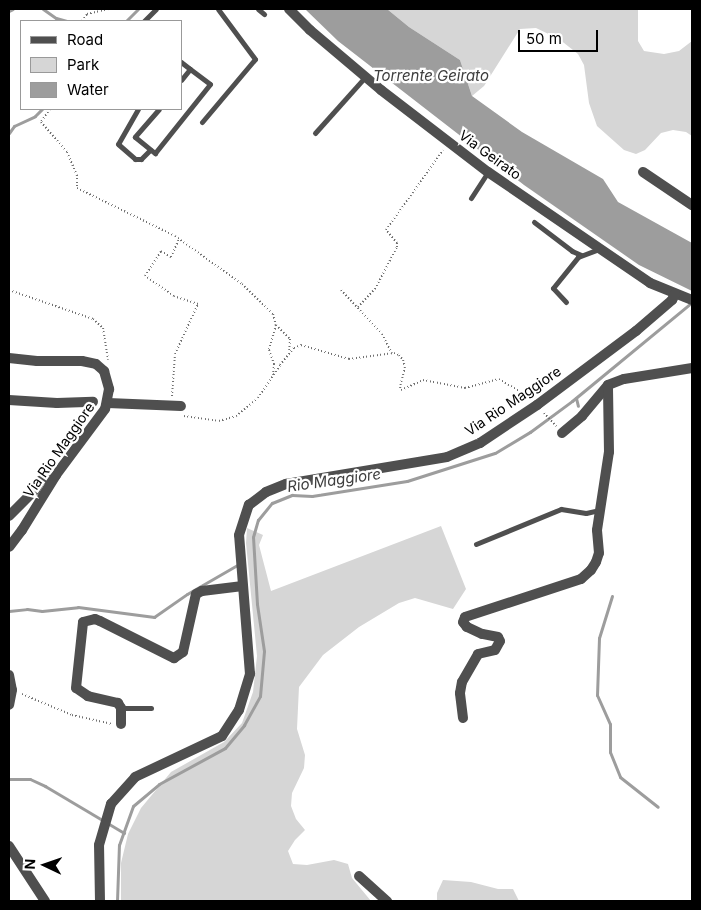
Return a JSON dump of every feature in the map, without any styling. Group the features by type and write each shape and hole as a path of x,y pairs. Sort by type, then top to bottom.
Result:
{"street":[{"name":"Via Geirato","path":"289,9 365,76 488,172 650,283 692,300"},
{"path":"643,172 692,206"},
{"name":"Via Rio Maggiore","path":"100,901 99,845 111,804 135,777 207,746 222,736 240,710 250,674 239,534 245,513 258,498 286,484 438,459 480,443 537,405 636,331 678,295"},
{"name":"Via Rio Maggiore","path":"9,358 37,361 82,361 96,364 102,368 108,380 108,403 56,475 22,530 9,547"},
{"path":"559,430 582,416 608,386 624,379 692,368"},
{"path":"464,718 460,693 462,682 478,654 495,650 500,641 498,637 482,634 467,627 463,622 465,617 581,579 591,570 599,553 597,530 609,452 608,386"},
{"path":"9,400 57,403 93,402"},
{"path":"108,403 172,406"},
{"path":"9,516 35,490 40,481 48,476 56,475"},
{"path":"121,723 121,708 118,702 88,696 76,688 83,622 100,621 174,658 183,652 196,594 202,590 243,586"},
{"path":"9,675 12,690 9,705"},
{"path":"9,846 45,901"},
{"path":"359,876 387,901"}],"lane":[{"path":"145,20 156,9"},
{"path":"202,122 255,59 218,9"},
{"path":"258,9 264,14"},
{"path":"157,110 135,138 154,153 210,84 182,63"},
{"path":"182,79 190,69"},
{"path":"315,133 365,76"},
{"path":"137,110 118,144 135,159 141,158 150,150"},
{"path":"471,198 488,172"},
{"path":"534,222 572,252 581,255"},
{"path":"566,302 553,288 581,255 599,248"},
{"path":"476,544 561,509 586,513 600,510"},
{"path":"121,708 151,708"}],"path":[{"path":"83,20 87,14 108,9"},
{"path":"49,110 42,122 67,152 77,175 76,188 179,239 255,295 273,314 276,325 290,339 288,355"},
{"path":"358,307 375,289 397,247 397,243 386,230 448,142"},
{"path":"179,239 171,256 161,251 145,276 174,296 198,304 174,354 172,406 178,414 226,420 252,405 288,355 294,348 301,345 348,359 392,354 399,355 404,363 400,387 402,390 423,380 465,388 499,380 527,394"},
{"path":"9,290 93,320 103,328 108,361"},
{"path":"341,290 382,334 392,354"},
{"path":"273,376 274,364 269,350 276,325"},
{"path":"543,411 559,430"},
{"path":"12,690 72,715 106,724 121,723"}],"green space":[{"path":"387,9 638,9 638,41 644,51 664,54 679,51 692,41 692,136 686,132 673,130 661,133 645,150 636,154 624,150 597,126 589,103 584,65 578,54 559,39 536,28 520,29 484,86 472,96 460,60 409,27"},
{"path":"441,526 466,589 453,609 415,598 399,603 359,627 323,655 299,687 297,729 305,755 304,768 292,793 291,806 296,819 305,830 288,851 293,864 307,865 334,860 348,864 352,878 371,901 121,901 121,863 128,834 141,808 171,772 224,742 242,723 253,692 257,656 246,543 247,528 263,535 259,545 271,591"},
{"path":"443,880 471,882 498,889 513,889 519,901 437,901 437,893"}],"water":[{"name":"Torrente Geirato","path":"305,9 387,9 409,27 460,60 472,96 522,132 603,179 618,202 692,243 692,291 639,265 524,185 338,41"}],"waterway":[{"path":"9,11 13,9"},
{"path":"43,9 56,18 63,20"},
{"path":"127,20 138,9"},
{"path":"9,133 14,126 35,116 41,110"},
{"name":"Rio Maggiore","path":"117,901 119,845 133,806 159,784 225,748 244,725 260,696 264,651 257,604 253,537 258,520 272,503 292,495 312,496 407,481 495,453 530,432 572,401 691,303"},
{"name":"Rio Maggiore","path":"576,398 578,406"},
{"path":"9,611 27,609 42,611 78,607 154,617 187,594 239,564"},
{"path":"612,596 599,638 597,695 610,724 610,752 620,777 658,807"},
{"path":"9,779 30,779 45,786 124,833"}]}
